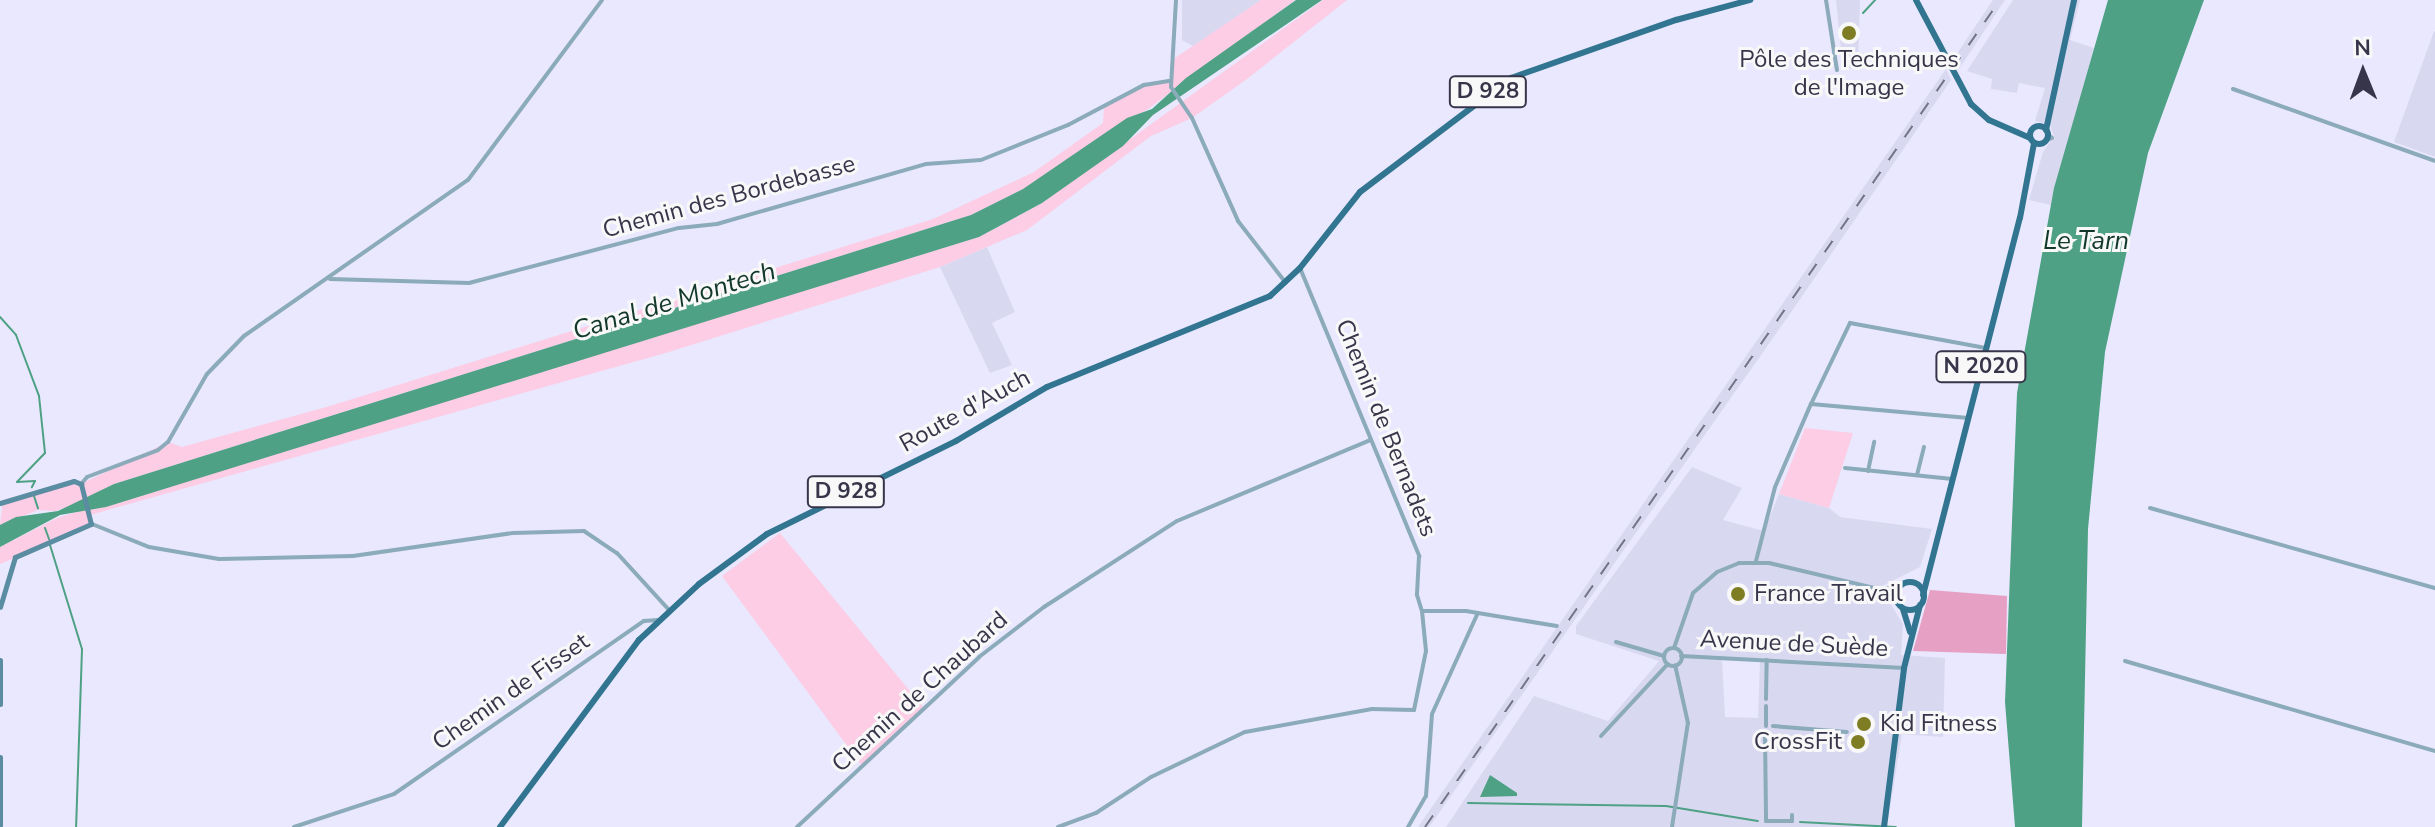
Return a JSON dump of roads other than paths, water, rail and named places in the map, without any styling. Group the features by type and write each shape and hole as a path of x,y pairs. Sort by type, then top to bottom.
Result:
{"main road":[{"name":"D 928","path":"1286,283 1360,192 1511,78 1676,20 1750,0"},
{"path":"1916,0 1965,96 1981,115 2032,140 2046,136"},
{"path":"2032,169 2046,136 2050,95 2074,0"},
{"path":"2032,169 2032,140 2050,95"},
{"path":"2009,130 2035,128 2046,136"},
{"name":"N 2020","path":"1929,564 2032,169"},
{"name":"Route d'Auch","path":"500,827 658,620 734,557 804,513 956,441 1036,392 1224,318 1286,283"},
{"path":"1910,635 1900,606 1900,586 1929,564"},
{"path":"1884,824 1904,668 1929,564"},
{"path":"1908,582 1923,595"},
{"path":"1900,606 1920,605"}],"street":[{"path":"81,484 87,477 158,450 207,374 244,336 468,180 602,0"},
{"path":"1176,0 1169,81 1238,221 1286,283"},
{"path":"1826,0 1837,70"},
{"name":"Chemin des Bordebasse","path":"330,279 469,283 679,228 717,224 926,164 981,160 1068,125 1144,85 1169,81"},
{"path":"2233,89 2435,161"},
{"name":"Chemin de Bernadets","path":"1058,827 1096,813 1151,777 1245,732 1372,709 1414,710 1426,651 1417,595 1419,556 1300,268"},
{"path":"1756,561 1775,487 1850,323 1986,348"},
{"path":"1811,404 1968,418"},
{"name":"Chemin de Chaubard","path":"797,827 979,657 1044,607 1177,521 1371,440"},
{"path":"1868,471 1874,442"},
{"path":"1917,476 1924,447"},
{"path":"1845,468 1952,479"},
{"path":"0,503 43,487 74,481 81,484"},
{"path":"81,484 91,524"},
{"path":"2150,508 2435,588"},
{"path":"0,607 15,557 50,539 91,524 149,547 219,559 353,556 513,533 584,531 617,553 669,610"},
{"path":"1664,656 1674,648 1685,607 1699,585 1729,566 1756,561 1875,588 1900,586"},
{"path":"1875,588 1900,606"},
{"path":"1422,611 1557,626"},
{"path":"1408,827 1426,796 1432,714 1477,615"},
{"name":"Chemin de Fisset","path":"294,827 385,798 644,621 658,620"},
{"path":"1616,642 1664,656 1668,664"},
{"path":"1672,827 1688,723 1675,665 1681,656 1674,648"},
{"name":"Avenue de Suède","path":"1681,656 1904,668"},
{"path":"0,660 0,704"},
{"path":"1766,699 1767,660"},
{"path":"2125,661 2435,751"},
{"path":"1668,664 1675,665"},
{"path":"1601,736 1668,664"},
{"path":"1766,706 1766,726"},
{"path":"1773,726 1847,732"},
{"path":"1765,734 1766,821 1792,821 1792,815"},
{"path":"0,757 0,825"}],"water":[{"path":"1296,0 1322,0 1153,115 1123,146 1042,203 979,237 106,507 60,515 0,547 0,525 16,517 58,511 114,484 971,215 1023,189 1127,118 1152,109 1186,78"},
{"name":"Le Tarn","path":"2108,0 2204,0 2148,153 2105,352 2088,529 2082,827 2015,827 2005,702 2017,393 2054,188"},
{"path":"1490,775 1517,793 1517,796 1480,797"}],"waterway":[{"path":"1863,13 1875,0"},
{"path":"0,317 16,335 39,396 45,453 17,482 35,481 32,487"},
{"path":"34,496 38,508"},
{"path":"45,528 49,539"},
{"path":"50,545 82,649 76,827"},
{"path":"1468,803 1666,806 1758,821"},
{"path":"1800,822 1896,827"}],"railway":[{"path":"1425,827 2000,0"}],"place":[{"name":"Pôle des Techniques de l'Image","path":"1849,33"},
{"name":"France Travail","path":"1738,594"},
{"name":"Kid Fitness","path":"1864,724"},
{"name":"CrossFit","path":"1858,742"}],"water label":[{"name":"Canal de Montech","path":"674,301"}]}
